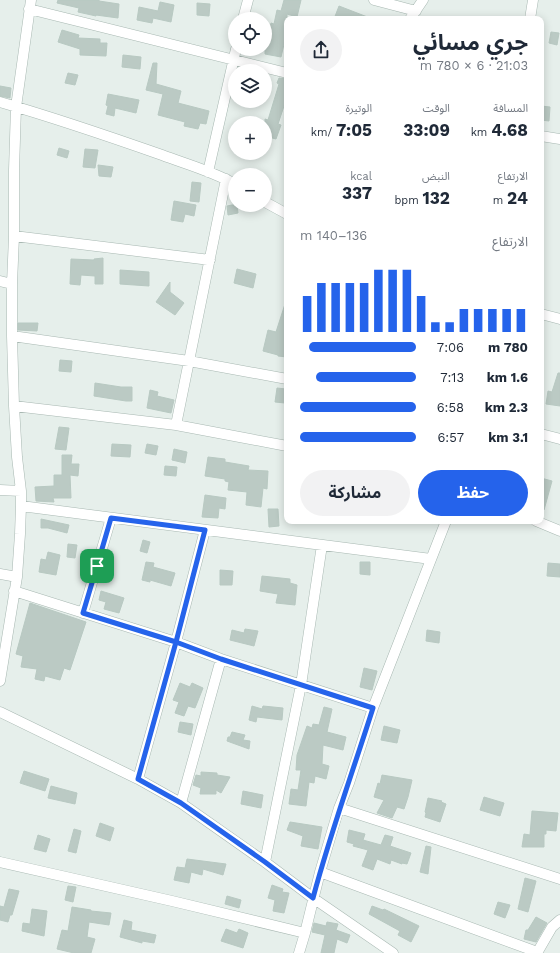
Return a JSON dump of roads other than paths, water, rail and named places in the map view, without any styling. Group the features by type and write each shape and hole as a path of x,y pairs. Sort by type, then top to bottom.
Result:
{"street":[{"path":"245,12 248,0"},
{"path":"374,0 413,15 424,0"},
{"path":"530,16 533,0"},
{"path":"0,681 17,577 20,534 21,491 14,406 12,336 14,170 16,107 30,4 284,72"},
{"path":"208,172 235,56"},
{"path":"0,102 110,136 226,179 176,425"},
{"path":"544,136 560,139"},
{"path":"272,206 284,212"},
{"path":"14,236 210,260"},
{"path":"0,281 12,284"},
{"path":"544,315 560,319"},
{"path":"12,336 189,361 284,378"},
{"path":"14,406 176,425 284,445"},
{"path":"544,435 560,439"},
{"path":"0,490 21,491"},
{"path":"21,506 431,559"},
{"path":"83,613 111,518"},
{"path":"299,953 306,933 320,872 373,708 445,524"},
{"path":"543,524 560,531"},
{"path":"138,779 205,530"},
{"path":"265,862 301,685 322,545"},
{"path":"0,574 17,577"},
{"path":"14,591 176,642 221,659 373,708"},
{"path":"181,803 221,659"},
{"path":"0,712 138,779 181,803 392,953"},
{"path":"340,808 560,879"},
{"path":"0,862 306,933"},
{"path":"320,872 537,952 558,926"}]}
